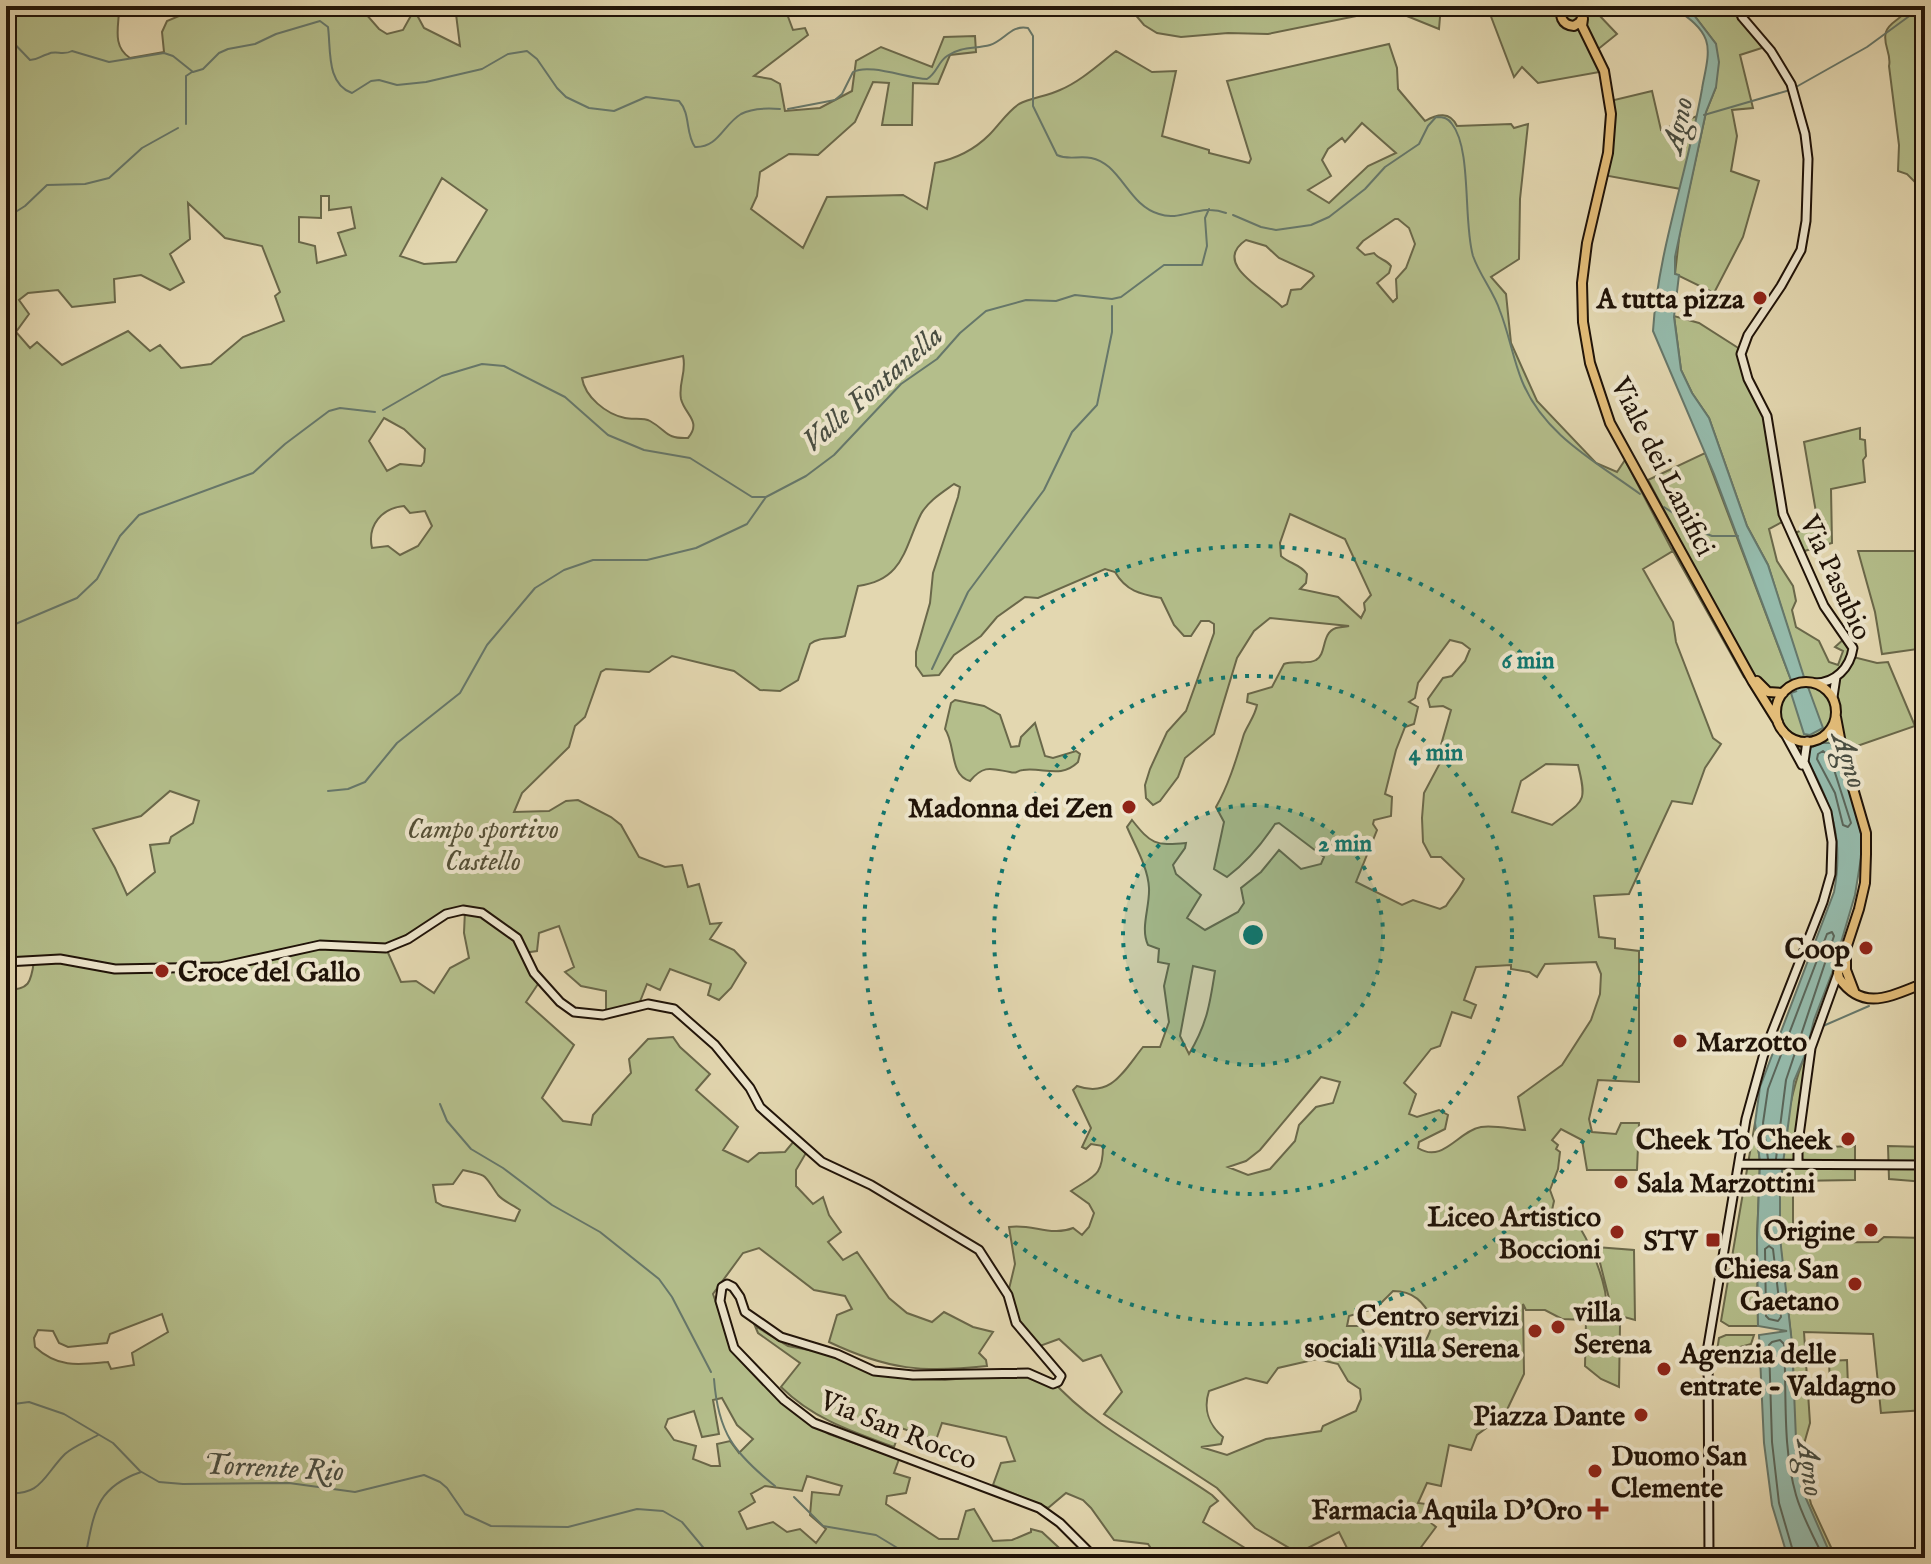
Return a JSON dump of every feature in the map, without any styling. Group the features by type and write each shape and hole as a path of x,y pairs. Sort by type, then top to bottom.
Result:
{"main road":[{"name":"Viale dei Lanifici","path":"1579,6 1583,13 1582,26 1606,79 1611,114 1608,153 1587,243 1582,283 1583,322 1590,363 1610,423 1778,722"},
{"name":"Viale dei Lanifici","path":"1564,7 1562,19 1579,30 1594,49"},
{"path":"1570,26 1578,25 1583,19"},
{"name":"Viale dei Lanifici","path":"1742,659 1759,685 1768,692 1786,690"},
{"path":"1836,717 1825,736 1807,741 1784,732 1776,712 1786,690 1806,682 1815,683 1833,697 1843,754 1860,808 1866,833 1865,883 1838,973 1841,982 1870,999 1881,999 1925,983"},
{"path":"1825,736 1835,742 1843,754"},
{"path":"1847,948 1846,970 1851,990"}],"street":[{"name":"Via Pasubio","path":"1738,6 1742,17 1771,51 1792,87 1807,145 1808,198 1798,258 1748,335 1741,354 1748,379 1767,416 1783,514 1824,606 1853,648 1849,662 1836,677 1833,697"},
{"name":"Via Pasubio","path":"1815,683 1836,677"},
{"path":"1709,1558 1708,1346 1739,1164 1755,1082 1831,874 1832,842 1827,812 1784,732"},
{"path":"1807,741 1804,762 1815,788"},
{"name":"Via San Rocco","path":"6,962 60,959 115,969 220,967 320,945 386,948 408,939 446,914 463,910 482,913 517,938 534,973 560,1002 574,1012 603,1015 648,1004 674,1009 715,1045 750,1088 760,1107 822,1162 871,1185 979,1250 1008,1295 1016,1323 1061,1376 1053,1384 1023,1372 913,1375 874,1371 837,1354 781,1337 745,1312 733,1287 727,1284 720,1294 734,1348 784,1400 814,1423 1039,1508 1060,1523 1095,1558"},
{"path":"1798,1164 1803,1102 1818,1027 1838,973"},
{"path":"1831,994 1851,990"},
{"path":"1739,1164 1925,1165"}],"green space":[{"name":"Campo sportivo Castello","path":"6,6 103,6 103,13 119,12 119,43 130,58 164,52 162,32 167,21 184,14 192,6 359,6 387,34 403,30 413,12 424,28 460,46 455,6 784,6 793,30 805,28 808,35 754,76 780,84 785,111 820,108 852,91 856,61 881,47 932,67 944,37 975,36 976,52 950,55 938,84 913,83 912,125 882,125 889,83 873,82 855,122 818,155 789,154 760,172 757,196 751,209 803,248 827,197 903,195 927,209 935,163 971,149 1019,104 1068,86 1116,51 1152,72 1176,71 1162,136 1249,163 1251,159 1227,81 1389,44 1397,68 1398,89 1425,121 1443,115 1451,118 1457,126 1511,124 1514,128 1528,124 1520,199 1519,259 1491,277 1506,294 1511,343 1537,401 1596,463 1617,472 1625,460 1672,550 1680,540 1648,480 1705,453 1791,680 1803,677 1768,565 1747,526 1709,418 1681,370 1674,316 1699,323 1743,351 1744,366 1767,415 1786,520 1769,529 1777,561 1793,586 1796,601 1792,610 1796,627 1819,641 1829,662 1838,665 1843,651 1835,647 1846,637 1853,657 1877,663 1888,662 1915,726 1837,753 1831,743 1807,759 1784,731 1762,693 1744,677 1673,551 1643,569 1673,622 1676,642 1713,738 1721,744 1705,768 1692,804 1672,801 1629,894 1594,896 1599,937 1615,939 1615,948 1639,951 1639,1082 1598,1080 1589,1119 1592,1132 1616,1134 1621,1123 1639,1123 1637,1170 1587,1170 1582,1140 1561,1129 1552,1140 1560,1152 1550,1190 1554,1201 1549,1224 1579,1226 1591,1249 1603,1282 1608,1318 1610,1322 1620,1325 1619,1387 1601,1379 1585,1366 1586,1320 1562,1319 1545,1310 1526,1310 1523,1304 1524,1374 1505,1414 1477,1435 1471,1450 1449,1445 1441,1486 1427,1483 1418,1503 1434,1505 1430,1522 1436,1527 1413,1558 1352,1558 1339,1532 1298,1553 1255,1528 1217,1488 1104,1414 1122,1392 1101,1355 1083,1361 1059,1339 1040,1346 1031,1340 1017,1318 1009,1289 1015,1264 1009,1227 1057,1231 1073,1228 1082,1235 1094,1213 1089,1204 1071,1191 1099,1170 1103,1146 1091,1144 1086,1149 1082,1147 1091,1128 1073,1090 1077,1086 1089,1089 1108,1086 1143,1047 1160,1047 1169,1022 1164,986 1169,964 1158,962 1159,949 1148,945 1145,925 1148,880 1127,827 1132,820 1154,842 1186,843 1173,865 1176,874 1201,895 1187,918 1205,930 1238,912 1244,903 1241,888 1261,872 1279,850 1301,869 1321,864 1324,857 1279,823 1227,877 1214,869 1224,822 1216,807 1256,709 1257,705 1247,702 1248,694 1272,687 1284,664 1316,660 1322,653 1328,634 1336,628 1349,626 1270,618 1254,631 1237,658 1214,734 1185,758 1178,777 1160,801 1153,805 1146,798 1145,785 1150,769 1167,732 1186,711 1214,633 1214,624 1201,621 1191,636 1184,636 1174,625 1161,598 1134,591 1115,572 1105,569 1038,598 1025,597 954,655 939,675 923,676 916,666 916,652 930,603 933,573 958,497 960,487 954,484 924,509 894,570 873,583 858,586 845,636 810,644 798,680 780,691 760,690 734,671 672,656 649,672 606,669 601,672 585,717 575,726 569,747 522,793 514,812 549,811 566,801 578,800 611,817 621,825 639,857 665,867 682,865 688,887 699,884 710,924 721,923 710,939 734,950 746,963 731,988 719,1000 708,995 711,984 670,969 660,990 647,984 639,1004 606,1014 606,991 581,986 565,972 574,967 559,926 539,933 537,951 523,953 540,981 526,1002 574,1045 542,1098 563,1121 591,1125 593,1115 631,1073 629,1059 648,1039 673,1037 710,1074 696,1090 738,1127 723,1150 748,1162 759,1153 785,1152 794,1141 806,1153 796,1170 796,1186 813,1204 823,1197 829,1215 841,1232 828,1242 843,1260 857,1252 889,1298 907,1313 932,1322 944,1312 973,1327 993,1332 979,1353 987,1366 944,1369 906,1367 870,1359 829,1342 837,1315 852,1309 845,1296 814,1290 759,1248 743,1253 713,1294 732,1348 811,1423 829,1434 899,1459 894,1473 910,1478 906,1493 887,1496 886,1504 939,1539 958,1539 966,1511 974,1509 993,1541 1012,1540 1031,1532 1031,1529 1042,1532 1070,1558 6,1558 6,1458 16,1460 16,1441 6,1439 6,990 20,989 28,984 34,961 6,961","holes":["1362,123 1396,153 1368,166 1329,203 1308,190 1331,176 1322,160 1328,149 1342,138 1345,142","442,178 487,210 456,262 424,264 400,256","321,196 329,196 329,210 351,207 355,228 338,233 346,255 317,263 315,246 299,242 299,217 321,218","188,203 225,238 262,246 280,292 275,296 284,321 243,337 211,364 181,368 160,345 150,351 128,331 62,365 37,342 30,348 16,332 29,314 19,300 28,293 58,290 72,307 115,302 114,279 141,275 170,290 184,282 170,254 190,239","1395,219 1409,228 1415,244 1406,268 1396,279 1397,298 1393,302 1377,283 1389,273 1391,266 1374,253 1365,255 1357,248","1246,240 1266,246 1279,258 1314,276 1301,289 1291,290 1287,304 1282,307 1238,268 1234,258 1237,249","683,356 681,399 693,422 692,432 688,438 675,437 647,420 625,418 598,404 587,392 582,378","384,418 404,429 425,449 421,466 400,464 387,471 369,441","404,506 410,513 425,511 432,526 418,546 400,555 388,546 372,548 374,525 383,514","1290,514 1345,539 1371,595 1364,603 1361,618 1338,597 1300,589 1306,583 1307,574 1281,556 1280,543","1450,640 1470,649 1465,661 1452,676 1443,678 1428,699 1430,707 1443,706 1451,710 1441,745 1440,763 1424,793 1423,842 1431,857 1441,857 1464,879 1446,906 1440,909 1413,900 1402,905 1356,882 1377,830 1374,820 1391,816 1392,797 1385,794 1396,750 1405,727 1414,724 1418,707 1409,702 1415,698 1418,683","1546,764 1578,765 1583,788 1580,801 1552,825 1512,812 1521,781","170,791 199,801 193,823 171,837 169,843 150,845 155,872 127,895 93,829 141,816","465,910 464,933 469,958 450,968 434,993 416,981 401,982 385,946 441,916","1596,962 1601,974 1600,994 1591,1020 1562,1065 1518,1097 1525,1130 1481,1127 1435,1152 1418,1148 1419,1142 1445,1129 1448,1115 1439,1110 1417,1117 1409,1114 1416,1094 1404,1083 1431,1049 1440,1046 1452,1012 1471,1018 1476,1005 1464,1000 1476,967 1511,965 1511,969 1529,972 1537,977 1545,964","1193,966 1215,971 1200,1033 1189,1054 1180,1036","1321,1077 1340,1082 1333,1103 1316,1107 1299,1125 1295,1141 1270,1169 1248,1175 1228,1167 1246,1161 1260,1150","463,1170 485,1177 500,1197 520,1210 515,1221 436,1202 433,1185 453,1184","1393,1291 1407,1293 1417,1299 1433,1319 1425,1342 1407,1359 1395,1356 1366,1337 1361,1326 1347,1326 1349,1316 1376,1308","162,1314 168,1332 132,1353 134,1365 111,1369 108,1362 78,1364 52,1359 35,1347 34,1338 38,1330 53,1331 59,1343 68,1347 107,1343 110,1334","1317,1359 1338,1364 1348,1381 1360,1389 1361,1399 1356,1411 1323,1426 1321,1431 1266,1439 1227,1455 1201,1447 1221,1444 1223,1437 1208,1416 1209,1391 1246,1378 1267,1383 1278,1368","722,1398 737,1425 753,1439 739,1453 730,1441 717,1444 720,1466 693,1459 696,1446 674,1440 665,1427 668,1419 694,1411 702,1437 719,1434 713,1400","807,1476 842,1486 839,1495 812,1492 810,1515 826,1529 816,1543 800,1529 787,1532 773,1522 747,1529 739,1512 755,1502 751,1494 765,1486 802,1491"]},
{"path":"1128,6 1435,6 1440,17 1439,29 1397,12 1381,11 1268,34 1181,37 1157,33 1144,25"},
{"path":"1487,6 1601,6 1598,14 1617,34 1597,50 1605,71 1538,83 1522,67 1514,77"},
{"path":"1687,6 1738,6 1745,22 1768,46 1740,55 1753,108 1732,110 1737,136 1731,171 1759,181 1743,237 1714,293 1675,274 1680,230 1706,112 1716,87 1716,44"},
{"path":"1907,6 1925,6 1925,192 1907,174 1898,171 1899,145 1885,41 1888,28 1903,15"},
{"path":"1652,91 1661,130 1697,116 1681,189 1603,175 1610,101"},
{"path":"1860,428 1860,439 1865,440 1865,482 1831,489 1832,543 1801,552 1792,534 1818,524 1804,442"},
{"path":"1858,551 1925,551 1925,648 1882,654 1875,612"},
{"path":"955,700 984,706 1000,715 1011,747 1019,746 1021,737 1035,723 1045,756 1053,758 1076,751 1080,754 1078,762 1058,771 1030,769 1014,773 988,769 970,781 963,778 956,766 945,729 951,703"},
{"path":"1806,1053 1796,1148 1855,1146 1855,1180 1793,1181 1793,1243 1878,1242 1884,1237 1925,1238 1925,1410 1881,1413 1873,1334 1804,1332 1810,1423 1800,1458 1811,1504 1836,1558 1832,1558 1812,1517 1799,1473 1792,1347 1780,1238 1779,1193 1787,1119"},
{"path":"1755,1123 1760,1162 1758,1326 1729,1326 1721,1321"},
{"path":"1888,1146 1925,1147 1925,1182 1889,1179"},
{"path":"1596,1247 1634,1250 1635,1320 1613,1314"},
{"path":"755,1326 788,1346 825,1353 908,1379 945,1380 1020,1373 1050,1378 1106,1427 1212,1495 1218,1501 1210,1507 1203,1522 1245,1548 1253,1558 1143,1558 1150,1547 1148,1544 1114,1540 1083,1500 1066,1493 1048,1508 993,1485 1001,1463 1015,1461 1006,1437 942,1423 936,1440 901,1428 894,1447 834,1423 806,1408 781,1387 800,1363 758,1333"},
{"path":"1754,1335 1751,1344 1737,1348 1726,1358 1716,1357 1719,1338"},
{"path":"1847,1360 1848,1386 1830,1387 1829,1361"}],"water":[{"path":"1672,6 1687,6 1716,44 1719,62 1716,87 1706,112 1675,257 1675,274 1679,275 1674,317 1681,370 1709,418 1747,526 1768,565 1804,677 1791,680 1714,474 1653,331 1661,270 1707,58 1706,40 1700,30"},
{"path":"1808,687 1823,728 1810,735 1804,734 1791,693"},
{"path":"1831,743 1856,807 1861,858 1855,895 1832,973 1794,1081 1780,1186 1780,1238 1792,1343 1797,1463 1804,1494 1832,1558 1788,1558 1772,1505 1764,1443 1759,1335 1787,1331 1758,1326 1760,1162 1755,1123 1760,1087 1834,892 1838,855 1834,823 1807,759 1811,747"}],"waterway":[{"path":"1796,87 1867,47 1923,6"},
{"path":"6,35 30,60 51,53 72,51 109,62 164,53 173,56 193,72 203,69 219,53 228,49 255,44 276,34 320,21 328,27 334,74 338,82 352,93 371,81 397,85 426,82 482,69 508,54 527,51 537,59 566,97 589,108 614,111 646,97 679,101 695,147 709,144 745,112 780,109"},
{"path":"788,109 835,100 842,94 853,72 860,70 927,79 952,53 990,45 1017,28 1028,28 1033,36 1033,106 1057,155 1087,157 1101,162 1115,173 1143,206 1159,214 1175,216 1208,210 1226,213"},
{"path":"186,124 186,76 192,72"},
{"path":"1704,115 1790,90"},
{"path":"1233,215 1276,230 1311,225 1329,217 1365,189 1385,167 1419,144 1436,117 1447,119 1458,135 1462,150 1473,256 1497,304 1522,381 1543,417 1557,432 1640,494"},
{"path":"6,218 25,206 47,185 85,184 109,178 142,148 178,128"},
{"name":"Valle Fontanella","path":"328,791 348,789 365,782 397,743 460,693 487,645 535,588 564,570 593,560 647,560 696,548 747,524 766,497 806,476 834,455 901,384 937,359 960,333 986,311 1026,300 1056,301 1075,295 1112,299 1121,297 1164,265 1202,265 1207,246 1205,218 1209,209"},
{"path":"932,669 968,592 1044,490 1072,432 1097,405 1112,332 1112,306"},
{"path":"383,410 442,376 482,364 504,366 565,397 608,435 644,450 690,458 752,497 766,497"},
{"path":"6,628 77,598 97,579 120,536 139,515 253,473 329,411 340,408 375,412"},
{"path":"1664,507 1712,536 1738,536"},
{"name":"Agno","path":"1793,667 1806,700"},
{"path":"1823,1026 1869,1006"},
{"path":"440,1104 447,1121 471,1149 503,1168 552,1205 600,1232 659,1279 672,1297 711,1372"},
{"path":"714,1379 724,1428 739,1452 775,1486"},
{"name":"Torrente Rio","path":"6,1405 29,1402 64,1414 113,1443 140,1471 159,1482 289,1483 355,1492 424,1475 447,1488 465,1514 491,1526 568,1527 637,1509 663,1511 682,1522 712,1558"},
{"path":"6,1493 35,1488 65,1454 98,1435"},
{"path":"85,1558 94,1516 105,1495 114,1486 141,1472"},
{"path":"794,1497 823,1526 876,1535 914,1558"}],"place":[{"name":"A tutta pizza","path":"1760,298"},
{"name":"Madonna dei Zen","path":"1129,807"},
{"name":"Coop","path":"1866,948"},
{"name":"Croce del Gallo","path":"162,971"},
{"name":"Marzotto","path":"1680,1041"},
{"name":"Cheek To Cheek","path":"1848,1139"},
{"name":"Sala Marzottini","path":"1621,1182"},
{"name":"Origine","path":"1871,1230"},
{"name":"Liceo Artistico Boccioni","path":"1617,1232"},
{"name":"STV","path":"1713,1240"},
{"name":"Chiesa San Gaetano","path":"1855,1284"},
{"name":"villa Serena","path":"1558,1327"},
{"name":"Centro servizi sociali Villa Serena","path":"1535,1331"},
{"name":"Agenzia delle entrate - Valdagno","path":"1664,1369"},
{"name":"Piazza Dante","path":"1641,1415"},
{"name":"Duomo San Clemente","path":"1595,1471"},
{"name":"Farmacia Aquila D'Oro","path":"1598,1509"}]}
